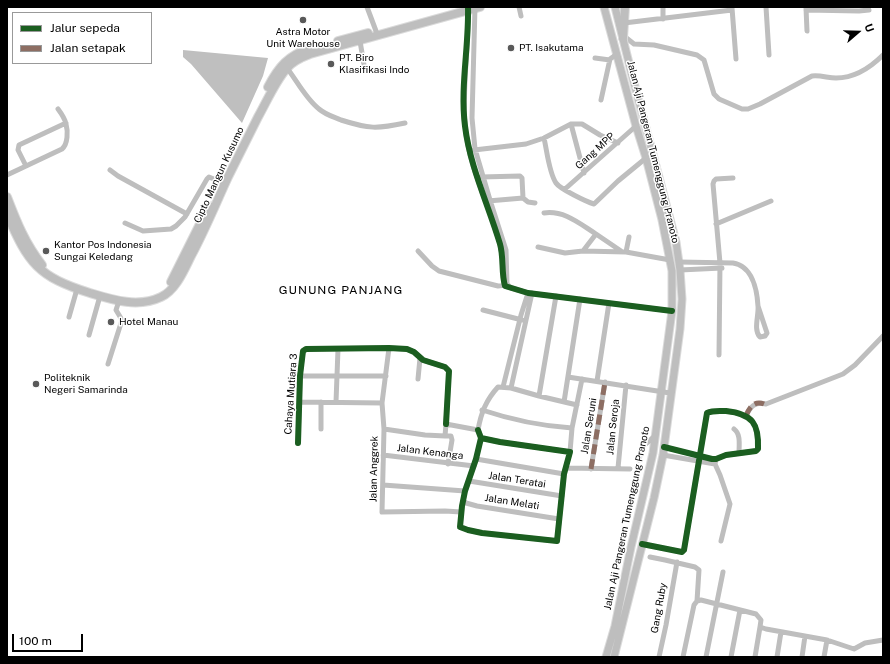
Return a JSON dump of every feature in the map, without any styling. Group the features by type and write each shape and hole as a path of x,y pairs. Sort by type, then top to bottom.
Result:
{"highway":[{"path":"623,38 625,7"},
{"name":"Cipto Mangun Kusumo","path":"7,197 30,249 47,269 75,283 110,294 122,297 153,296 161,292 171,282 272,79 286,60 311,48 471,8"},
{"name":"Cipto Mangun Kusumo","path":"7,214 19,242 29,257 39,269 53,278 77,289 131,303 146,302 165,295 175,284 202,236 244,144 277,82 294,61 310,54 360,41 471,8"}],"main road":[{"name":"Jalan Aji Pangeran Tumenggung Pranoto","path":"604,7 662,220 672,271 672,311 653,453 631,547 615,626 606,657"},
{"name":"Jalan Aji Pangeran Tumenggung Pranoto","path":"614,657 654,498 663,451 680,329 682,299 676,242 615,7"},
{"path":"623,77 632,75"}],"street":[{"path":"367,7 376,31"},
{"path":"519,7 521,16"},
{"path":"663,7 663,18"},
{"path":"709,7 709,13"},
{"path":"766,7 769,55"},
{"path":"471,8 471,102 475,149 483,176 487,201"},
{"path":"471,8 464,104 465,125 469,152 477,178 506,250 508,286"},
{"path":"807,31 806,8 859,11 869,10"},
{"path":"624,23 732,9 736,59"},
{"path":"360,41 364,65"},
{"path":"601,100 610,60 617,54"},
{"path":"595,58 610,60"},
{"path":"287,68 314,104 330,116 362,127 372,128 387,127 405,123"},
{"path":"7,175 62,149 65,146 66,123 58,109"},
{"path":"26,166 18,150 19,145 66,123"},
{"path":"469,152 475,149 526,144 544,138 571,124 582,124 600,135 618,143"},
{"path":"571,124 584,173"},
{"name":"Gang MPP","path":"565,189 636,126"},
{"path":"544,138 552,173 558,186 594,204 618,181 646,158"},
{"path":"110,170 118,176 187,214"},
{"path":"477,178 483,176 520,176 523,198"},
{"path":"125,223 143,231 171,229 181,222 187,214 209,177 221,182"},
{"path":"719,355 720,262 714,181 733,178"},
{"path":"487,201 523,198 528,202 535,203"},
{"path":"716,224 771,201"},
{"path":"544,213 552,212 568,217 624,252"},
{"path":"583,251 596,234"},
{"path":"624,252 629,237"},
{"path":"538,247 565,253 583,251 624,252 670,260"},
{"path":"418,251 432,266 439,271 498,286 508,286 530,293 672,311"},
{"path":"679,262 720,262 741,265 749,272 755,286 758,306 767,333 765,336 761,337 758,336 757,333 758,306"},
{"path":"680,270 720,269 730,264"},
{"path":"69,317 77,289"},
{"path":"503,387 530,293"},
{"path":"89,335 100,296"},
{"path":"539,396 556,296"},
{"path":"564,402 580,299"},
{"path":"108,364 122,320 116,310 119,301"},
{"path":"597,381 609,303"},
{"path":"483,310 522,321"},
{"path":"511,388 522,321"},
{"path":"746,416 754,404 766,404 843,374 855,365 883,336"},
{"path":"336,402 338,350 389,348 407,349 414,352 422,360 445,367 449,371 445,436"},
{"name":"Jalan Anggrek","path":"389,348 382,403 384,429 382,509 384,512 445,510 461,512"},
{"name":"Cahaya Mutiara 3","path":"298,443 300,376 303,351 306,349 338,350"},
{"path":"418,379 420,358"},
{"path":"300,376 386,376"},
{"name":"Jalan Seroja","path":"568,377 626,385 618,468"},
{"path":"577,405 511,388 498,387 492,393 482,410 478,430 481,438 474,466 465,491 460,527 468,530 557,541 565,471 570,452 572,428 577,405 582,379"},
{"name":"Jalan Seruni","path":"605,382 591,469 630,469"},
{"path":"626,385 670,393"},
{"path":"300,402 382,403"},
{"path":"321,402 321,429"},
{"path":"482,410 505,418 532,424 572,428"},
{"path":"642,544 682,552 684,550 699,462 707,413 712,411 736,412 746,416 757,429 758,449 756,451 726,455 715,462 699,462 663,451"},
{"path":"446,424 478,430"},
{"path":"384,429 425,435 451,436 452,440 448,464"},
{"path":"734,429 739,435 739,453"},
{"path":"640,460 643,445 655,436"},
{"path":"481,438 570,452"},
{"path":"663,451 700,456 715,462 730,504 721,541"},
{"name":"Jalan Kenanga","path":"383,456 474,466"},
{"path":"476,459 565,471 591,469"},
{"name":"Jalan Teratai","path":"469,481 562,496"},
{"path":"383,486 465,491"},
{"name":"Jalan Melati","path":"463,500 466,503 477,506 560,519"},
{"path":"650,558 677,562 698,568 699,570 697,601 694,604 683,657"},
{"name":"Gang Ruby","path":"659,657 677,562"},
{"path":"706,657 724,572"},
{"path":"697,601 701,600 756,614 761,620 755,657"},
{"path":"731,657 740,610"},
{"path":"760,627 827,640 854,649 865,643 883,640"},
{"path":"777,657 781,632"},
{"path":"802,657 805,636"},
{"path":"824,657 827,640"}],"shaded area":[{"path":"183,50 268,58 263,76 242,123 191,64 183,57"}],"waterway":[{"path":"624,36 634,44 654,45 697,55 704,60 714,94 719,99 742,109 748,109 760,104 812,76 843,78 856,74 873,64 883,55"}],"marked path":[{"path":"591,469 605,382"},
{"path":"746,416 752,406 757,403 764,404"}],"cycle path":[{"path":"468,7 464,82 465,126 467,141 475,171 500,244 505,286 528,293 672,311"},
{"path":"298,443 300,376 303,351 306,349 407,349 414,352 423,360 445,367 449,371 446,424"},
{"path":"642,544 682,552 684,550 707,413 714,411 726,411 743,415 752,422 755,427 758,440 758,449 756,451 726,455 716,459 712,459 664,447"},
{"path":"478,430 481,438 476,459 465,491 460,527 482,533 557,541 564,474 570,452 481,438"}],"place":[{"name":"Astra Motor Unit Warehouse","path":"303,20"},
{"name":"PT. Isakutama","path":"511,48"},
{"name":"PT. Biro Klasifikasi Indo","path":"331,64"},
{"name":"Kantor Pos Indonesia Sungai Keledang","path":"46,251"},
{"name":"Hotel Manau","path":"111,322"},
{"name":"Politeknik Negeri Samarinda","path":"36,384"}],"district":[{"name":"GUNUNG PANJANG","path":"341,290"}]}
